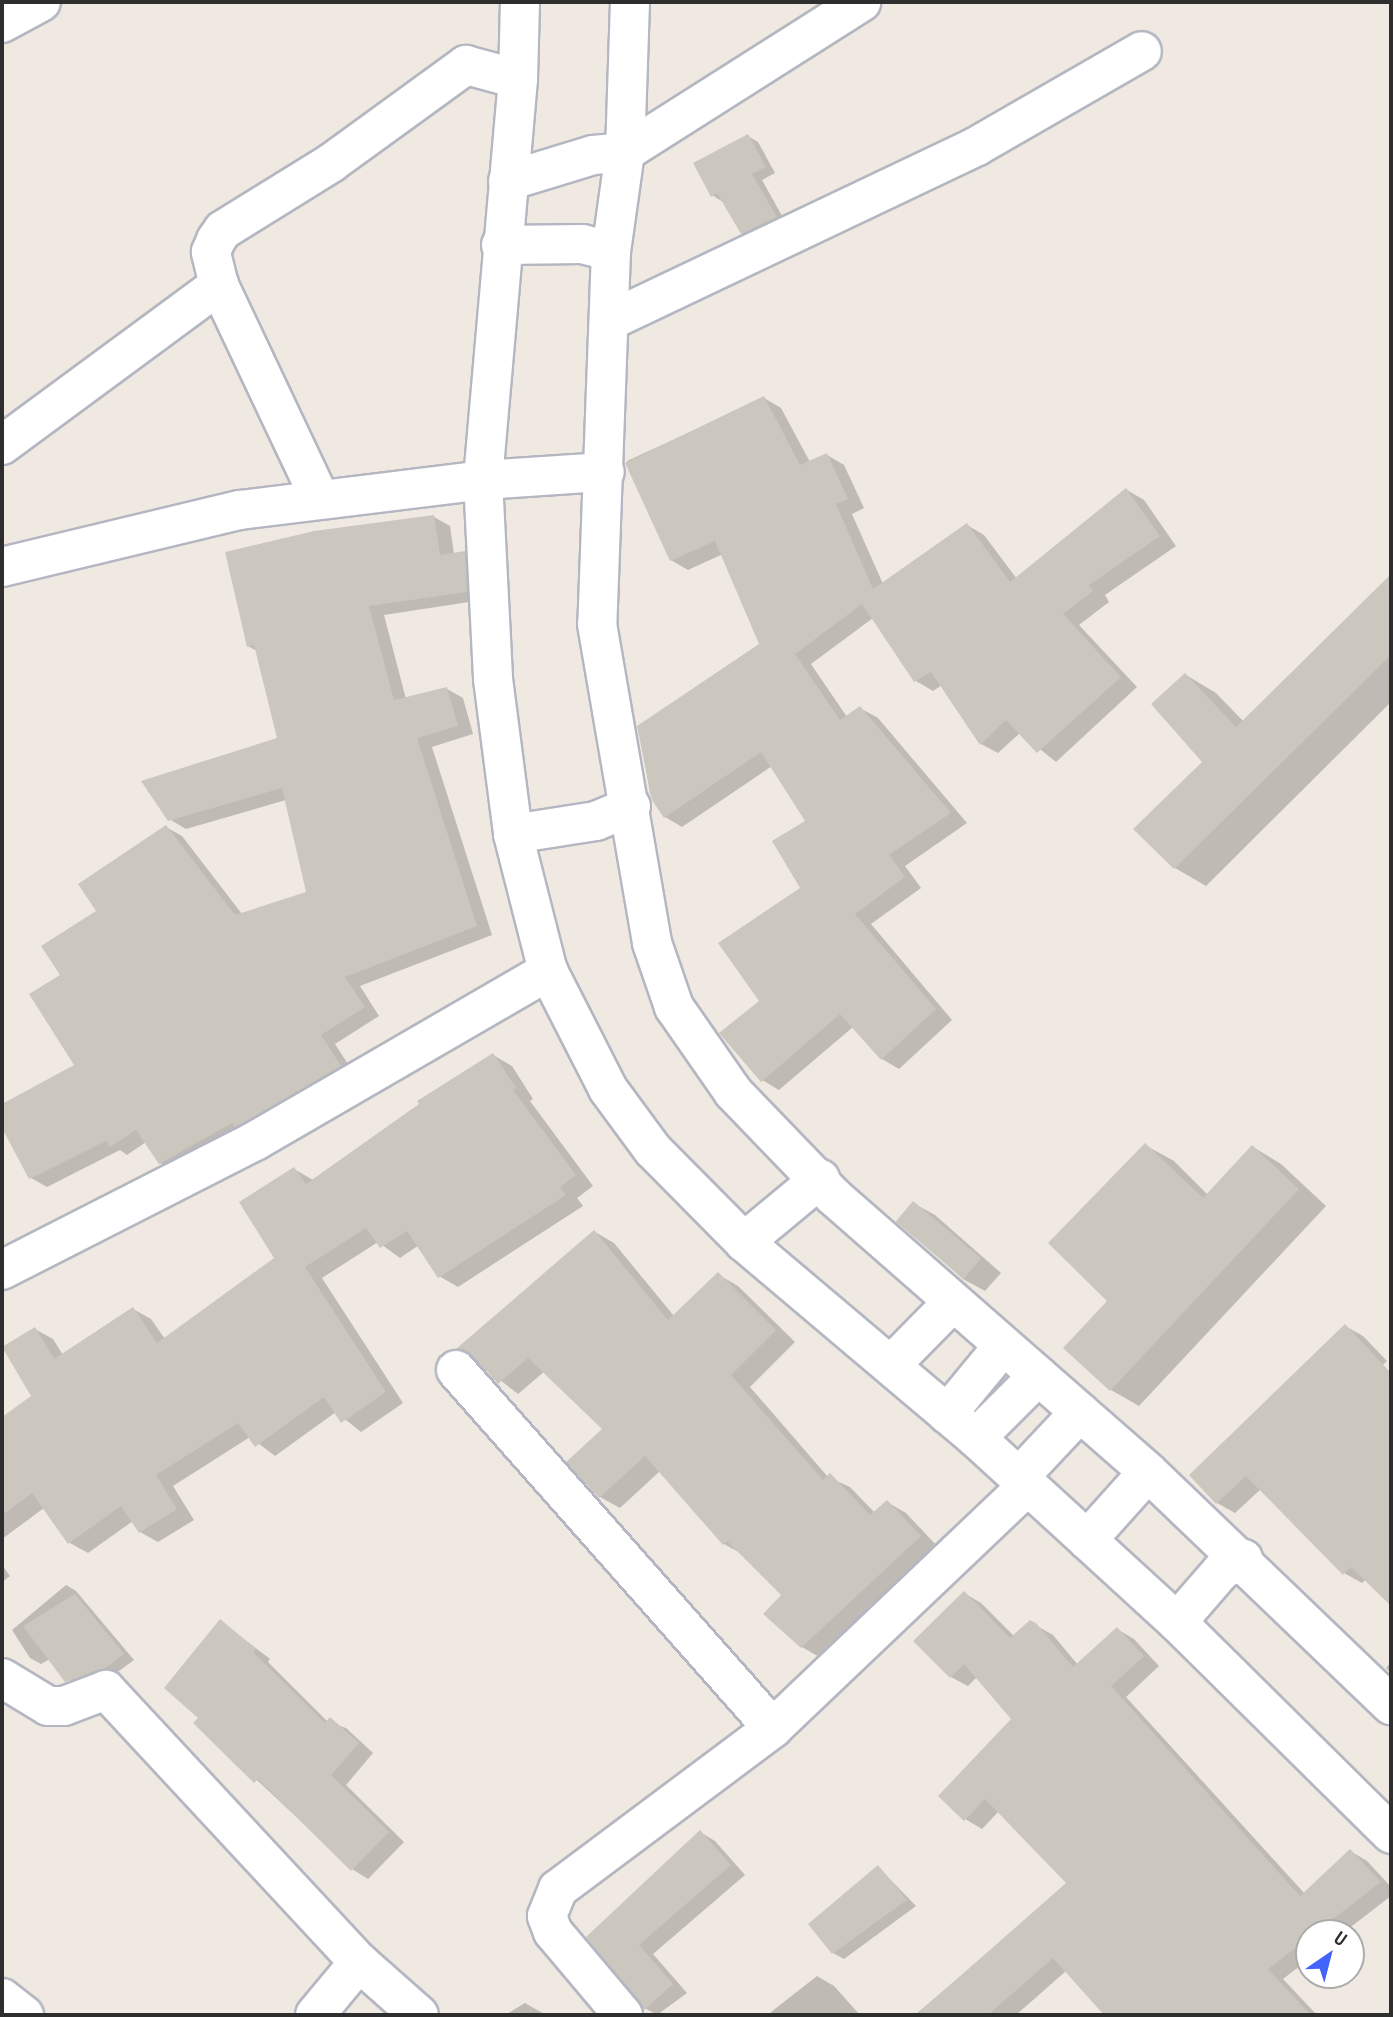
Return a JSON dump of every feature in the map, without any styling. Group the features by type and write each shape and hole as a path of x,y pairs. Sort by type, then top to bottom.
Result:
{"street":[{"path":"2,23 41,2"},
{"path":"520,2 517,79 525,175 498,479 493,679 526,832 548,971 608,1089 653,1150 900,1355 984,1431 1142,1480 1391,1705"},
{"path":"630,2 597,247 609,321 589,472 597,624 631,806 652,943 674,1007 733,1093 816,1184 833,1196 945,1308 1030,1384 1047,1451 1097,1530 1186,1611 1391,1834"},
{"path":"525,175 609,154 860,2"},
{"path":"609,321 977,146 1142,51"},
{"path":"320,499 219,285 211,252 223,230 331,163 466,65 517,79"},
{"path":"518,244 597,247"},
{"path":"2,445 219,285"},
{"path":"2,567 240,510 498,479 589,472"},
{"path":"526,832 596,821 631,806"},
{"path":"2,1270 255,1141 548,971"},
{"path":"755,1234 816,1184"},
{"path":"900,1355 945,1308"},
{"path":"953,1405 996,1354"},
{"path":"456,1370 773,1728"},
{"path":"984,1431 1030,1384"},
{"path":"622,2015 553,1933 547,1916 558,1889 773,1728 1047,1451"},
{"path":"1097,1530 1142,1480"},
{"path":"1186,1611 1232,1564"},
{"path":"2,1678 48,1706 64,1706 106,1690 359,1962 419,2015"},
{"path":"315,2015 359,1962"},
{"path":"2,1998 24,2015"}],"building":[{"path":"748,134 766,167 752,174 777,217 741,234 717,193 711,197 693,163"},
{"path":"764,396 800,465 827,453 848,499 836,504 873,589 967,523 1010,582 1126,488 1160,536 1089,585 1093,591 1063,614 1121,677 1037,753 1006,720 980,745 931,672 914,682 862,604 795,654 840,720 860,706 951,813 889,855 905,877 855,914 936,1009 881,1060 840,1014 761,1082 719,1033 759,1001 718,943 800,888 772,841 805,821 761,752 664,818 652,800 637,726 759,644 715,541 670,561 625,463"},
{"path":"434,515 440,555 465,551 467,592 369,606 394,700 447,687 458,726 417,738 477,926 345,977 365,1007 321,1035 341,1066 245,1122 235,1127 232,1123 159,1164 136,1130 110,1147 106,1141 29,1179 2,1128 2,1104 74,1065 29,994 60,975 41,946 96,911 78,884 166,825 235,915 306,892 282,788 168,821 141,781 277,738 254,645 247,647 225,552 314,531"},
{"path":"1391,574 1391,655 1174,869 1133,829 1202,762 1151,704 1185,673 1236,727"},
{"path":"493,1053 516,1088 513,1090 576,1175 560,1187 566,1195 438,1278 407,1231 380,1248 366,1228 305,1267 386,1392 341,1423 324,1397 255,1447 238,1423 156,1475 177,1509 139,1533 121,1506 68,1544 32,1493 2,1515 2,1417 31,1396 2,1347 35,1327 54,1359 133,1307 157,1343 274,1258 239,1202 294,1167 306,1184 419,1104 417,1101"},
{"path":"1145,1143 1203,1198 1252,1145 1299,1189 1110,1391 1063,1348 1107,1301 1048,1243"},
{"path":"913,1201 981,1258 964,1279 896,1222"},
{"path":"594,1230 668,1320 718,1272 776,1330 731,1375 823,1480 830,1473 870,1515 887,1500 921,1536 801,1648 763,1614 781,1595 727,1541 723,1545 645,1456 599,1498 566,1462 602,1429 528,1358 498,1384 472,1355 456,1349"},
{"path":"1345,1324 1391,1373 1391,1606 1351,1567 1343,1575 1246,1476 1216,1504 1189,1475"},
{"path":"964,1591 1010,1638 1030,1620 1036,1623 1073,1667 1117,1627 1144,1656 1111,1686 1300,1896 1350,1849 1381,1882 1333,1919 1295,1919 1295,1948 1268,1969 1311,2015 1104,2015 1053,1958 988,2015 916,2015 1066,1883 985,1799 964,1821 938,1796 1011,1719 964,1664 950,1678 913,1641"},
{"path":"75,1594 124,1654 104,1669 65,1682 23,1626"},
{"path":"220,1619 256,1649 253,1652 325,1723 330,1717 359,1743 331,1775 389,1832 351,1871 258,1779 254,1783 193,1723 198,1718 164,1688"},
{"path":"700,1830 731,1865 639,1945 673,1984 644,2010 586,1937"},
{"path":"878,1865 907,1900 832,1954 808,1924"}]}
